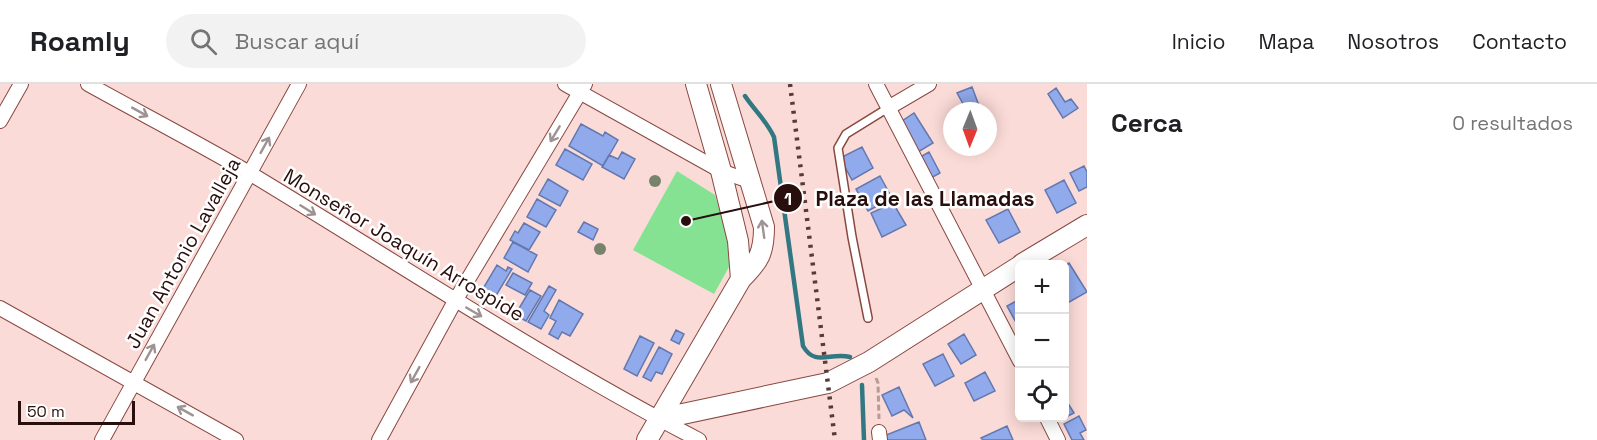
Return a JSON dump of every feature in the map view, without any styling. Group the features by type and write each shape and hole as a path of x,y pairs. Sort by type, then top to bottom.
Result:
{"street":[{"path":"0,121 21,84"},
{"name":"Monseñor Joaquín Arrospide","path":"88,84 249,174 455,301 699,440"},
{"name":"Juan Antonio Lavalleja","path":"102,440 299,84"},
{"path":"565,84 583,88 721,171 749,181"},
{"path":"696,84 738,241 741,279"},
{"path":"647,440 741,279 756,264 764,246 764,227 721,84"},
{"path":"876,84 1015,351"},
{"path":"888,108 929,84"},
{"path":"379,440 455,301 583,88"},
{"path":"1029,260 1087,225"},
{"path":"659,419 828,383 869,362 1015,269"},
{"path":"0,308 236,440"},
{"path":"1050,422 1059,440"}],"lane":[{"path":"868,318 838,148 846,134 888,108"}],"path":[{"path":"878,383 880,436"}],"green space":[{"path":"677,171 715,195 730,246 729,267 714,294 633,250"}],"building":[{"path":"972,87 978,102 962,102 957,93"},
{"path":"1056,88 1065,102 1071,99 1078,108 1063,118 1048,94"},
{"path":"914,113 933,143 918,152 899,123"},
{"path":"581,124 603,136 605,132 618,140 603,166 569,146"},
{"path":"862,147 873,168 852,180 840,158"},
{"path":"565,149 592,164 583,180 556,165"},
{"path":"622,152 635,159 624,179 602,167 609,155 618,159"},
{"path":"929,152 940,173 931,178 920,157"},
{"path":"1084,166 1087,172 1087,187 1079,191 1070,173"},
{"path":"880,176 892,198 868,211 856,189"},
{"path":"548,179 568,191 560,206 539,195"},
{"path":"1064,180 1076,203 1057,213 1045,190"},
{"path":"537,199 556,210 546,227 527,217"},
{"path":"893,203 906,225 882,237 871,213"},
{"path":"1008,209 1020,232 999,243 986,220"},
{"path":"584,222 598,229 593,240 578,232"},
{"path":"524,223 540,232 529,250 510,240 515,231 518,233"},
{"path":"513,242 537,255 528,272 504,258"},
{"path":"1069,263 1087,292 1069,302"},
{"path":"497,265 506,271 508,267 512,269 494,299 481,292"},
{"path":"513,273 532,283 525,295 506,285"},
{"path":"549,286 556,290 544,311 549,315 541,329 528,322"},
{"path":"530,290 541,296 526,321 515,315"},
{"path":"559,300 583,314 570,336 562,332 558,339 549,334 556,321 550,318"},
{"path":"1015,302 1015,321 1007,306"},
{"path":"676,330 684,334 679,344 671,340"},
{"path":"964,334 976,355 961,364 948,344"},
{"path":"640,336 654,343 637,376 624,369"},
{"path":"659,347 672,354 662,374 656,372 651,381 643,377"},
{"path":"943,354 954,376 935,386 923,364"},
{"path":"985,372 995,391 974,401 965,383"},
{"path":"899,387 913,418 904,410 892,416 882,395"},
{"path":"1069,405 1074,413 1069,416"},
{"path":"1079,416 1086,430 1080,433 1084,440 1072,440 1064,424"},
{"path":"919,422 926,440 883,440 881,437"},
{"path":"1007,426 1013,440 983,440 981,438"}],"waterway":[{"path":"745,96 774,137 803,346 813,356 850,357"},
{"path":"862,385 864,440"}],"railway":[{"path":"790,84 835,440"}],"place":[{"name":"Plaza de las Llamadas","path":"686,221"}]}
